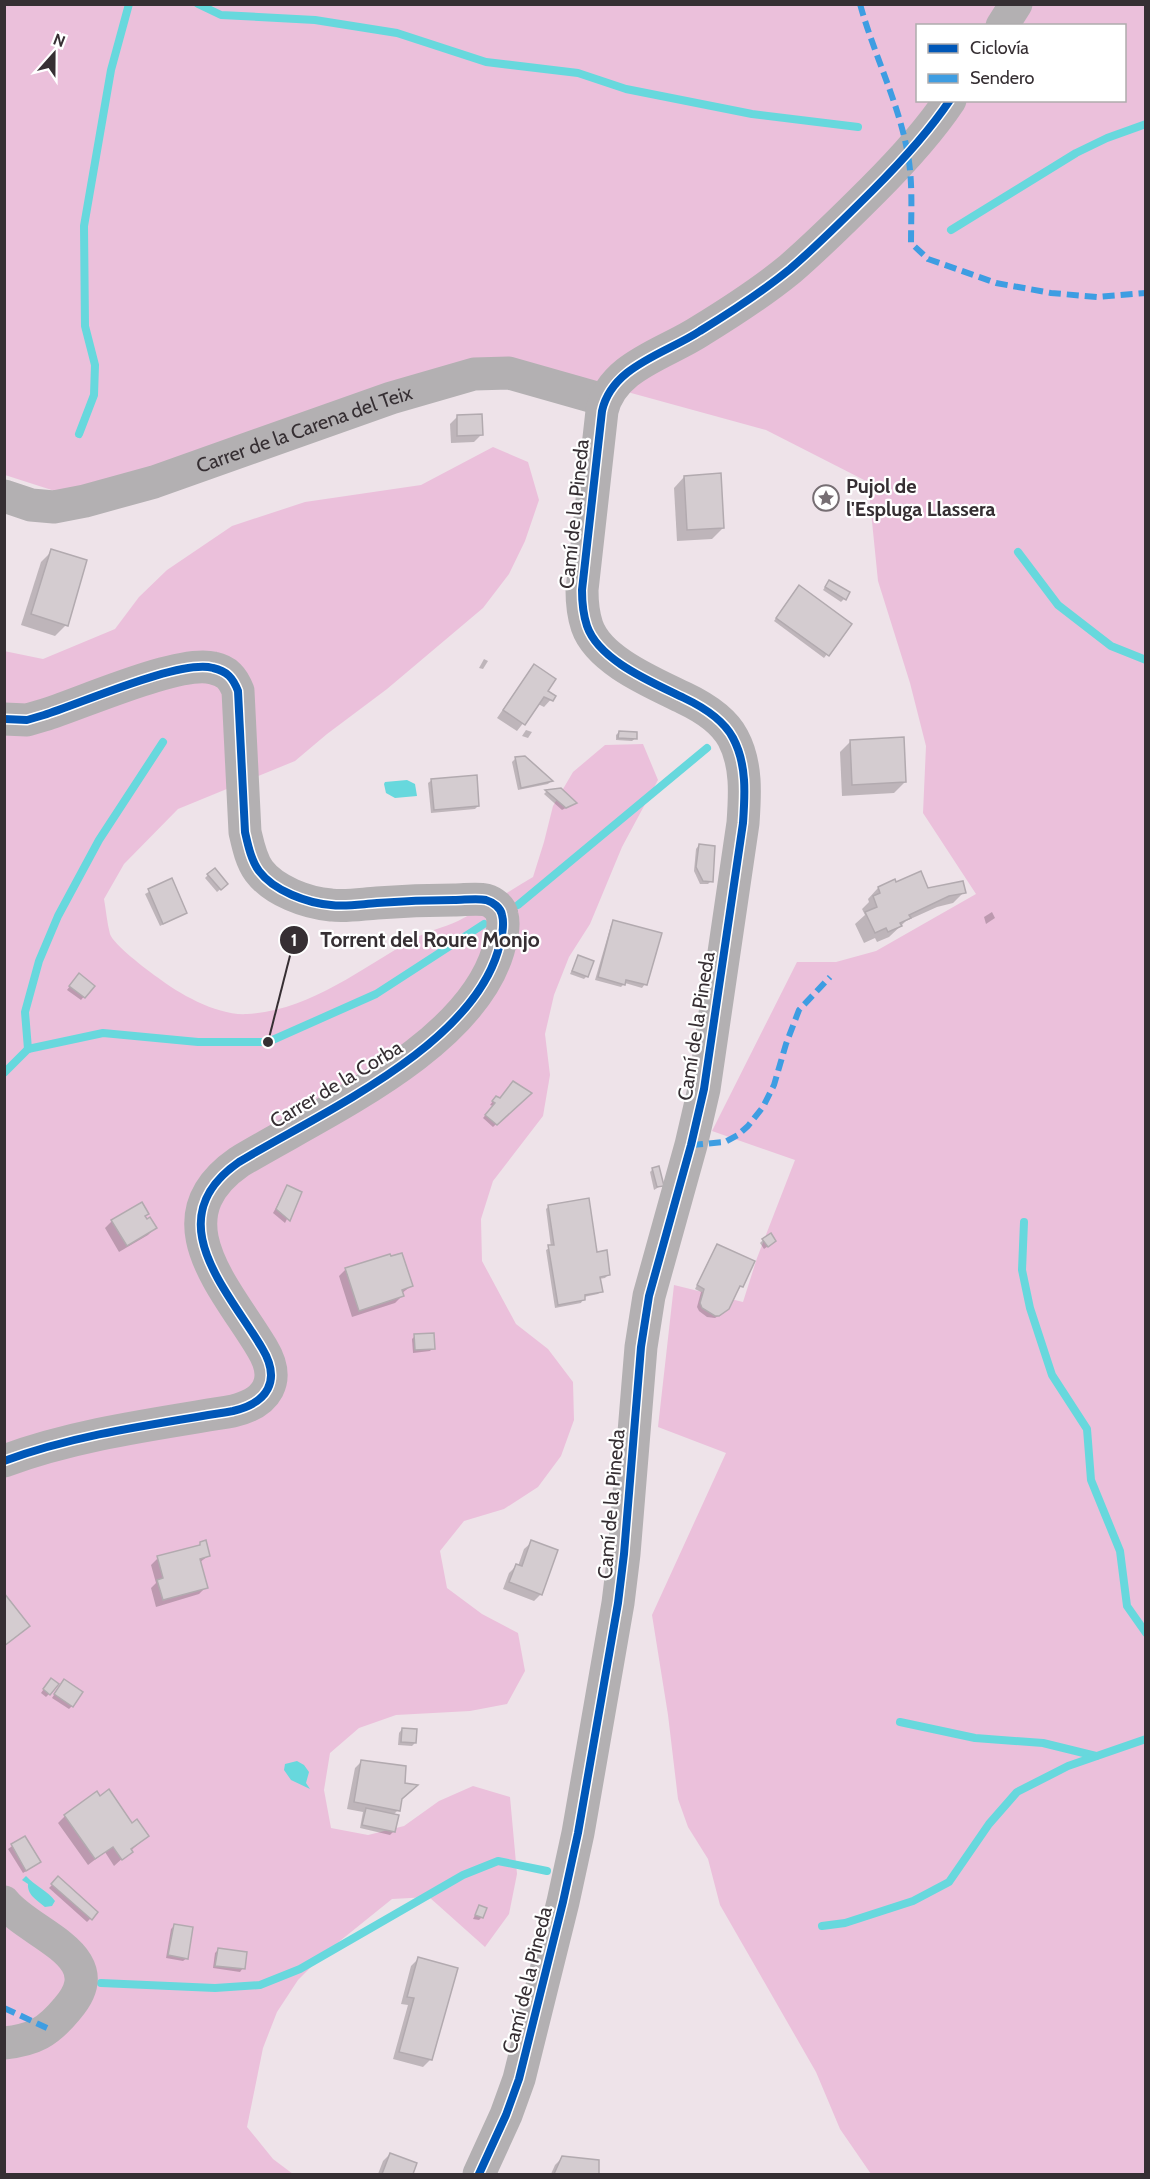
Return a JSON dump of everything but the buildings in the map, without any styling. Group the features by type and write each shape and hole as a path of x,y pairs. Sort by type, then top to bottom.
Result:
{"street":[{"path":"1003,24 1016,4"},
{"name":"Camí de la Pineda","path":"479,2175 506,2115 519,2079 578,1833 618,1603 641,1347 649,1296 691,1145 704,1089 743,823 745,790 742,766 733,738 728,731 717,718 694,703 630,670 607,653 595,641 587,628 582,590 604,400 615,382 630,369 687,340 789,270 830,233 908,154 948,102"},
{"name":"Carrer de la Carena del Teix","path":"4,496 31,505 54,507 85,501 154,482 391,398 474,374 509,373 604,400"},
{"name":"Carrer de la Corba","path":"4,719 27,720 182,669 210,667 224,672 234,680 238,691 245,832 257,869 266,878 314,903 333,906 413,901 486,900 497,906 502,914 503,927 495,960 485,980 466,1005 426,1047 364,1091 238,1162 220,1177 206,1198 200,1218 201,1239 207,1258 231,1303 263,1349 271,1378 269,1389 265,1394 249,1407 39,1448 4,1461"},
{"path":"4,1902 11,1911 64,1947 75,1958 81,1972 81,1986 75,2001 35,2037 4,2043"}],"shaded area":[{"path":"5,5 1145,5 1145,2174 871,2174 840,2129 816,2072 720,1905 708,1859 688,1827 678,1799 668,1715 652,1615 726,1453 658,1427 674,1285 743,1302 757,1258 795,1160 712,1131 797,962 836,962 876,951 976,894 923,813 926,746 910,683 878,581 868,482 766,430 602,385 495,370 61,493 5,475"},
{"path":"493,447 528,462 539,500 525,541 509,574 483,608 387,689 295,761 178,809 124,864 104,899 112,938 131,957 166,984 187,997 212,1008 236,1014 270,1011 313,997 333,987 417,937 458,921 533,877 553,806 573,772 605,745 643,744 658,780 622,847 590,924 569,957 554,995 545,1034 550,1075 543,1116 493,1181 481,1219 482,1261 516,1324 548,1349 573,1382 574,1420 561,1456 538,1487 504,1509 464,1521 440,1551 447,1588 482,1614 518,1633 525,1671 507,1704 470,1711 396,1715 359,1728 330,1753 324,1790 331,1828 368,1835 404,1826 439,1801 473,1786 510,1797 517,1874 509,1914 485,1947 429,1897 392,1899 325,1953 298,1980 277,2012 263,2048 247,2127 273,2159 293,2174 5,2174 4,651 43,659 115,629 139,597 167,570 232,526 305,502 421,485"}],"water":[{"path":"407,780 415,784 417,796 395,798 386,793 385,782"},
{"path":"297,1761 309,1772 306,1783 310,1789 291,1780 284,1770 285,1764"},
{"path":"26,1876 55,1901 52,1906 45,1907 33,1897 28,1884 22,1880"}],"waterway":[{"path":"79,434 94,395 95,365 85,326 84,226 111,70 129,4"},
{"path":"198,4 221,15 315,20 397,33 486,62 578,73 626,89 752,114 858,127"},
{"path":"951,230 1076,153 1107,138 1146,124"},
{"path":"1018,552 1058,605 1111,646 1146,660"},
{"path":"28,1049 25,1012 39,961 58,916 99,840 163,742"},
{"path":"518,905 707,748"},
{"path":"4,1073 28,1049 103,1033 198,1042 268,1042 376,994 484,924"},
{"path":"1024,1222 1022,1270 1030,1308 1052,1375 1087,1429 1091,1480 1120,1551 1127,1606 1146,1633"},
{"path":"900,1722 975,1738 1043,1743 1096,1756"},
{"path":"822,1926 845,1923 913,1901 949,1882 989,1824 1017,1792 1068,1766 1146,1739"},
{"path":"101,1983 215,1988 260,1985 300,1969 463,1875 498,1861 547,1871"}],"marked path":[{"path":"860,4 904,136 911,177 911,243 928,259 996,283 1051,293 1097,297 1146,293"},
{"path":"691,1145 725,1142 748,1126 763,1107 774,1085 799,1010 830,977"},
{"path":"4,2008 47,2028"}],"cycle path":[{"path":"479,2174 506,2115 519,2079 578,1833 618,1603 641,1347 649,1296 691,1145 704,1089 743,823 743,769 738,748 729,731 705,710 643,678 615,660 593,639 587,626 582,590 602,411 608,396 628,372 735,309 801,260 894,169 949,102"},
{"path":"4,719 27,720 178,670 198,667 222,671 232,679 238,691 245,832 254,862 265,878 292,895 312,902 331,905 348,906 425,900 486,900 500,910 503,924 498,951 482,986 457,1018 425,1047 388,1074 239,1162 215,1184 203,1207 201,1230 207,1254 218,1278 268,1360 271,1380 262,1396 255,1402 233,1411 88,1437 4,1461"}],"place":[{"name":"Pujol de l'Espluga Llassera","path":"826,498"},
{"name":"Torrent del Roure Monjo","path":"268,1042"}]}
